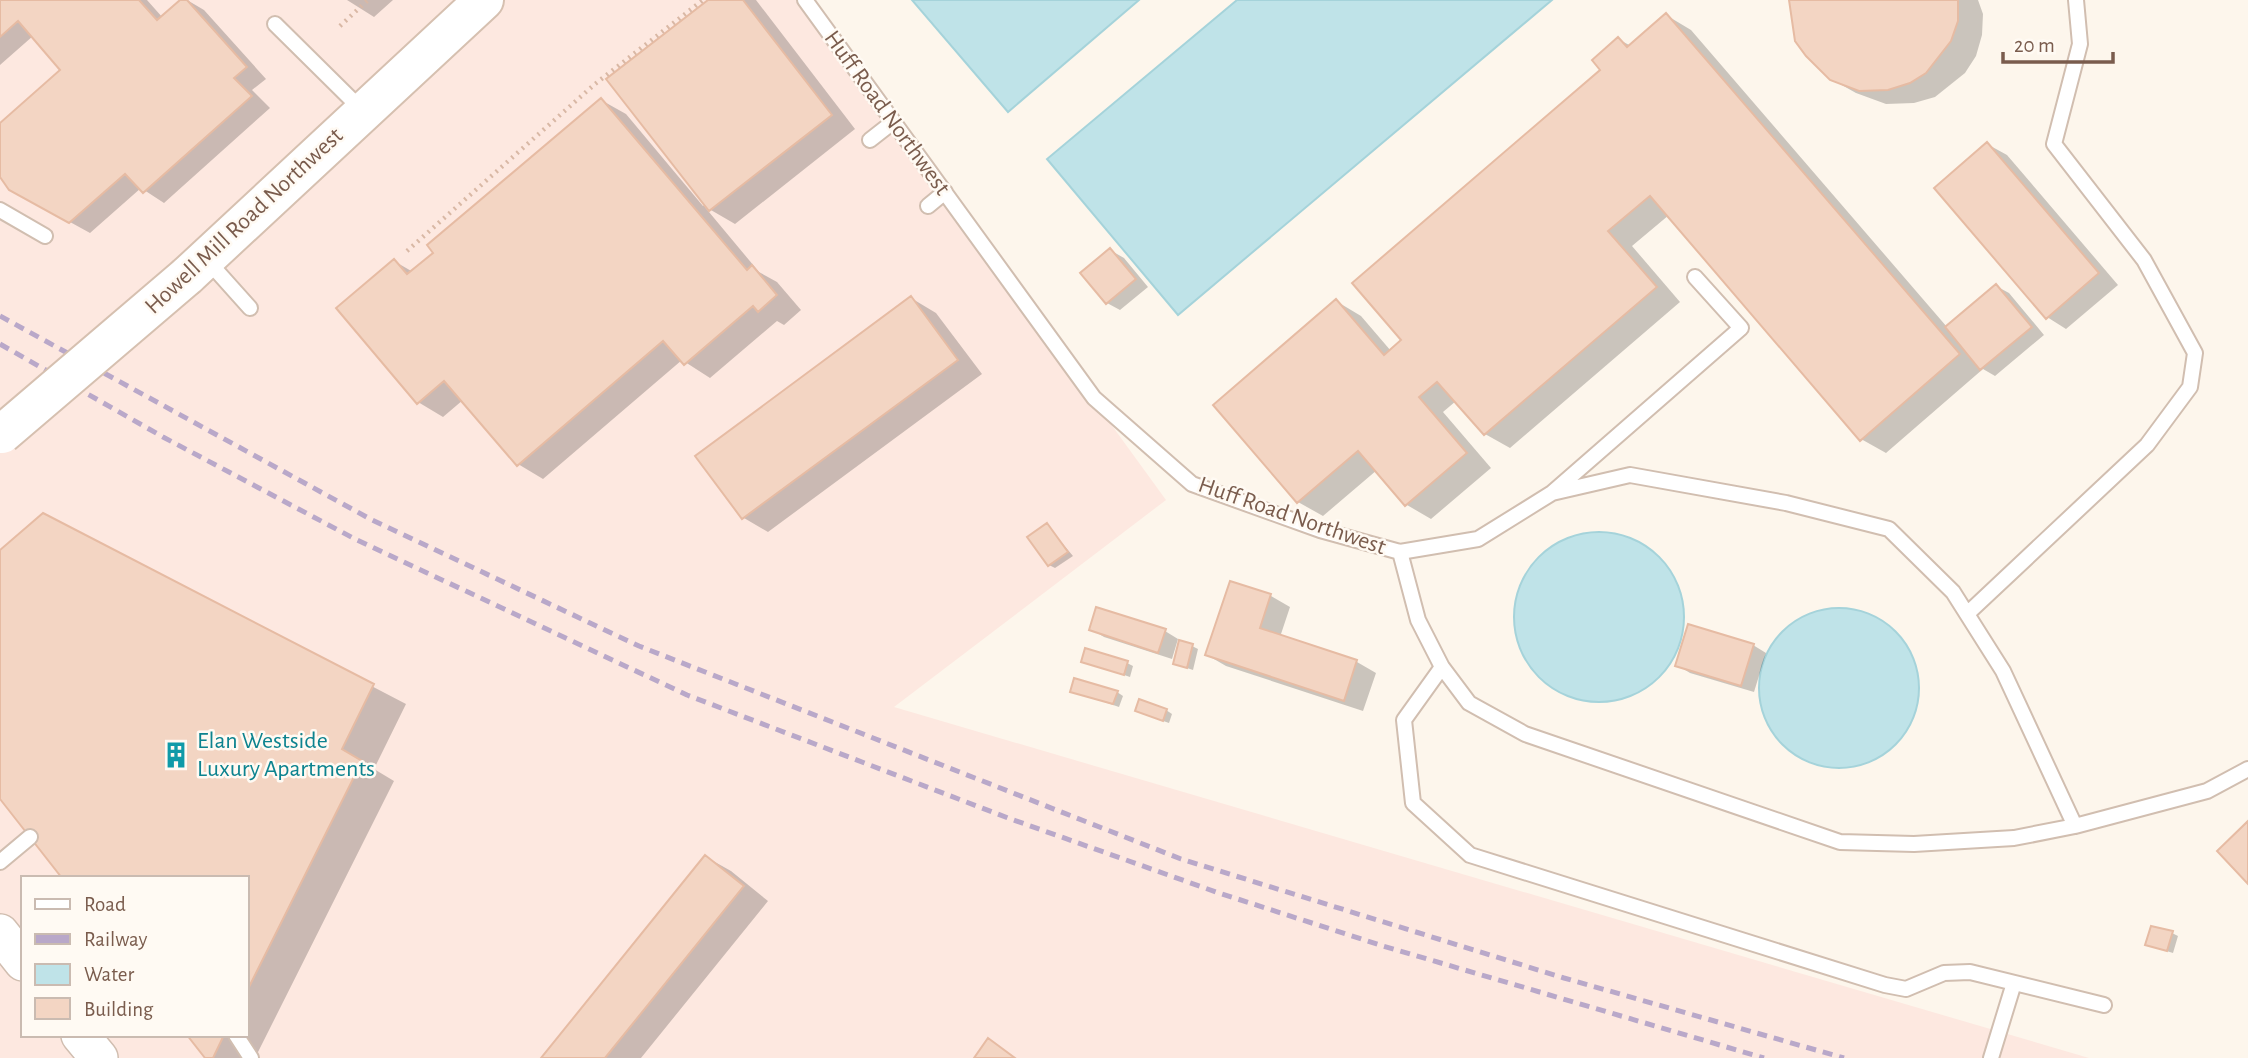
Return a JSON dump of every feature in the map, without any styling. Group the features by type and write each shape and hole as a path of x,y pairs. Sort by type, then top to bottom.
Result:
{"main road":[{"name":"Howell Mill Road Northwest","path":"1,435 197,268 484,0"}],"street":[{"path":"0,933 21,959"},
{"path":"82,1037 99,1058"}],"lane":[{"name":"Huff Road Northwest","path":"805,0 1094,398 1192,484 1320,530 1400,552 1478,539 1552,493 1630,475 1786,503 1889,529 1953,592 2003,670 2075,826"},
{"path":"1967,614 2147,445 2190,387 2195,353 2144,260 2054,144 2080,44 2076,0"},
{"path":"275,24 363,111"},
{"path":"870,140 893,122"},
{"path":"928,206 945,192"},
{"path":"0,210 46,236"},
{"path":"197,268 250,308"},
{"path":"1552,493 1741,328 1695,277"},
{"path":"1400,552 1418,620 1442,667 1469,702 1525,734 1840,842 1914,844 2014,838 2075,826 2207,791 2248,769"},
{"path":"1442,667 1404,720 1413,803 1470,855 1885,985 1906,989 1944,973 1970,972 2104,1005"},
{"path":"0,862 30,837"},
{"path":"1991,1058 2014,983"},
{"path":"237,1037 251,1058"}],"path":[{"path":"340,26 368,0"},
{"path":"407,251 610,71 703,0"}],"shaded area":[{"path":"0,0 803,0 1166,500 894,707 2089,1058 0,1058"}],"water":[{"path":"912,0 1139,0 1008,112"},
{"path":"1237,0 1552,0 1178,315 1047,159"},
{"path":"1599,532 1632,538 1659,557 1678,584 1684,617 1678,650 1659,677 1632,696 1599,702 1566,696 1539,677 1520,650 1514,617 1520,584 1539,557 1566,538"},
{"path":"1839,608 1870,614 1895,632 1913,657 1919,688 1913,719 1895,744 1870,762 1839,768 1808,762 1783,744 1765,719 1759,688 1765,657 1783,632 1808,614"}],"building":[{"path":"0,0 139,0 157,20 180,0 187,0 247,67 234,78 252,96 143,193 125,174 69,223 9,190 0,177 0,123 60,70 18,21 0,37"},
{"path":"708,0 743,0 832,115 709,211 606,79"},
{"path":"1789,0 1958,0 1958,21 1951,41 1926,73 1910,83 1888,90 1859,91 1830,80 1806,56 1795,41"},
{"path":"1666,13 1960,354 1860,441 1650,196 1608,231 1657,287 1484,435 1437,382 1419,397 1467,453 1405,506 1358,451 1297,503 1213,405 1336,299 1384,355 1401,340 1352,283 1600,70 1592,60 1618,37 1627,47"},
{"path":"601,98 747,270 752,265 777,295 758,312 753,306 684,365 663,341 517,466 444,381 417,404 336,308 394,259 407,274 433,253 427,245"},
{"path":"1987,142 2099,273 2046,319 1934,188"},
{"path":"1110,248 1136,279 1106,304 1080,273"},
{"path":"1996,284 2032,327 1980,370 1945,327"},
{"path":"911,296 958,360 742,519 695,456"},
{"name":"Elan Westside Luxury Apartments","path":"43,513 374,684 342,749 362,761 248,989 248,876 60,876 0,799 0,550"},
{"path":"1047,523 1068,552 1048,566 1027,537"},
{"path":"1230,581 1271,594 1260,628 1357,660 1344,701 1205,655"},
{"path":"1096,607 1166,629 1158,653 1089,630"},
{"path":"1688,624 1754,644 1741,686 1675,666"},
{"path":"1179,640 1193,644 1187,668 1173,664"},
{"path":"1085,648 1128,661 1124,675 1081,662"},
{"path":"1074,678 1118,691 1113,704 1070,692"},
{"path":"1139,699 1167,709 1163,721 1135,711"},
{"path":"2248,821 2248,884 2217,851"},
{"path":"705,855 744,886 605,1058 541,1058"},
{"path":"2151,926 2173,931 2167,951 2145,945"},
{"path":"189,1037 223,1037 213,1058 205,1058"},
{"path":"988,1038 1015,1058 974,1058"}],"railway":[{"path":"0,316 372,520 639,646 1181,859 1564,978 1844,1058"},
{"path":"0,344 163,437 355,539 687,695 1008,818 1216,892 1383,946 1764,1058"}],"place":[{"name":"Elan Westside Luxury Apartments","path":"176,755"}]}
